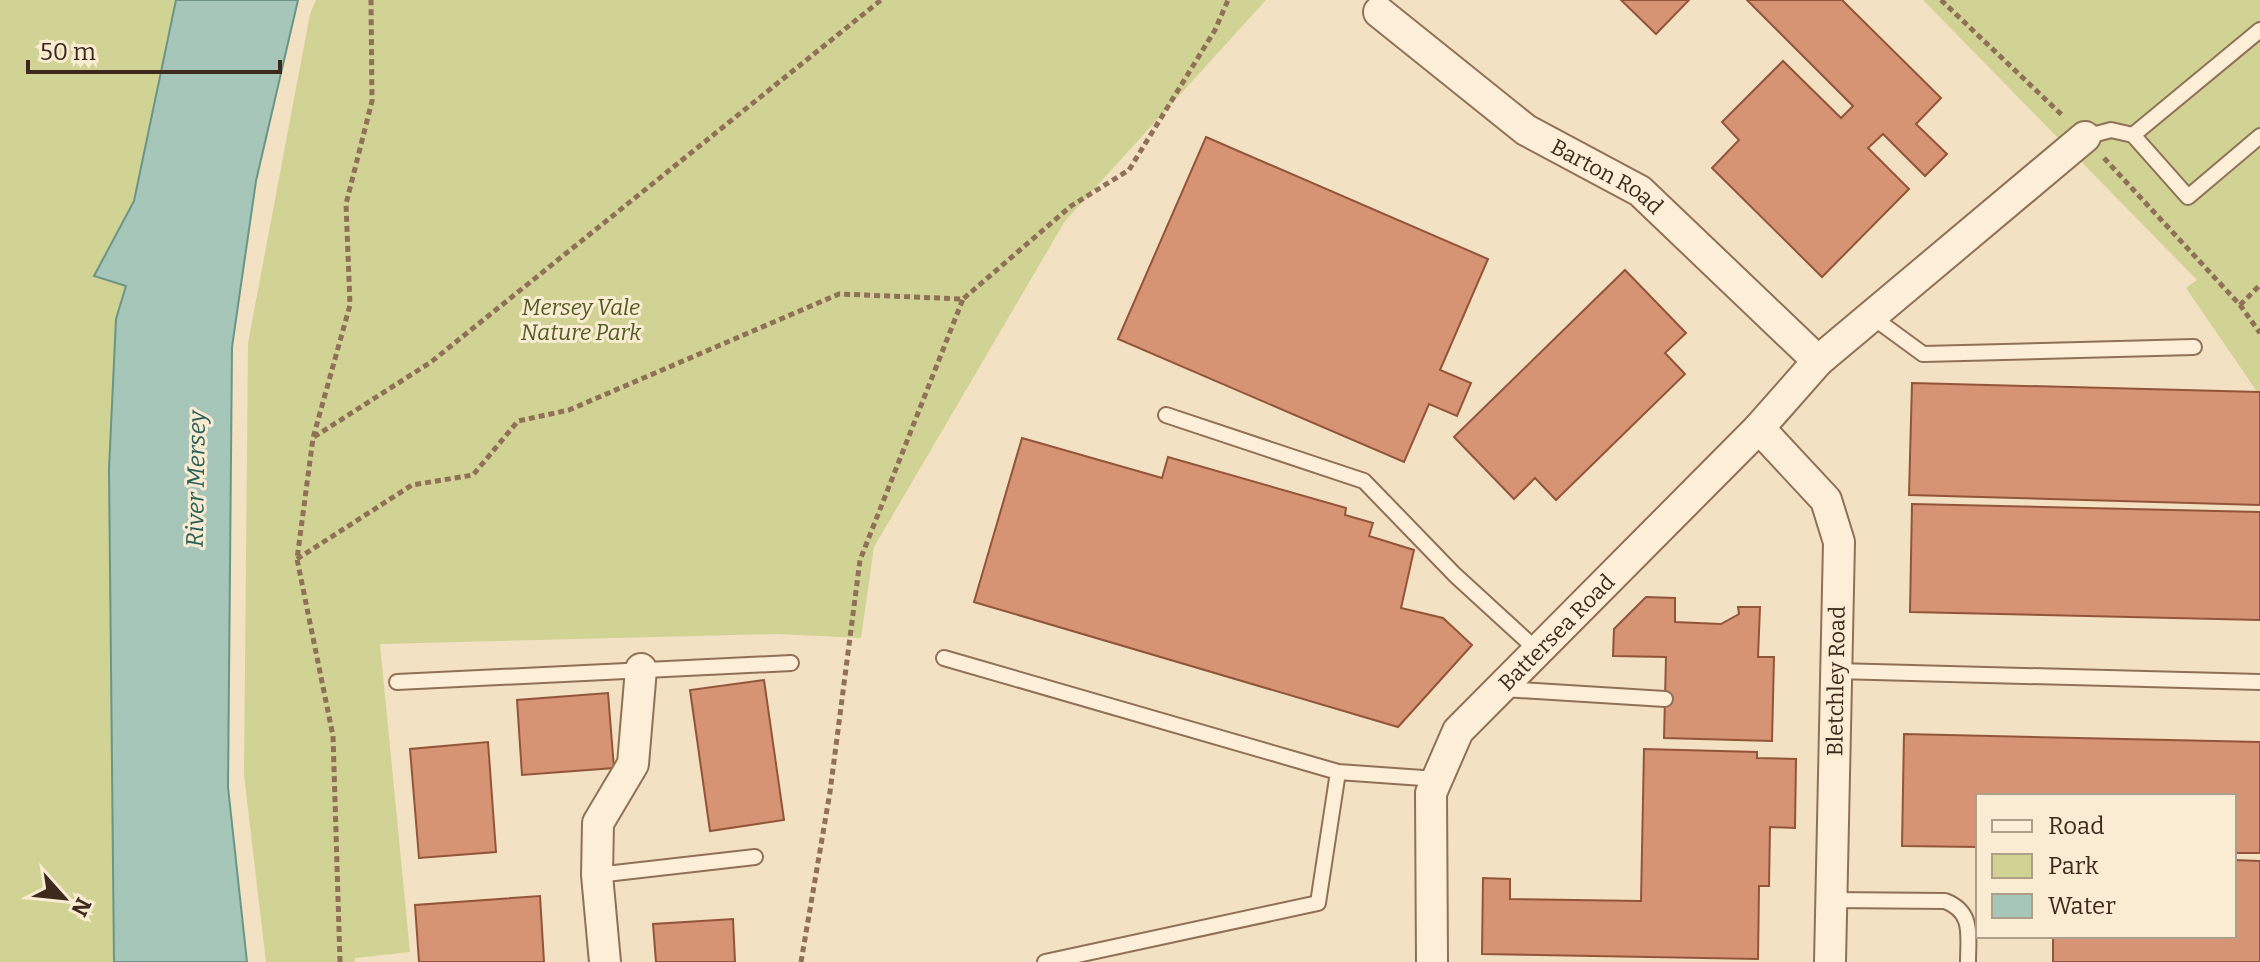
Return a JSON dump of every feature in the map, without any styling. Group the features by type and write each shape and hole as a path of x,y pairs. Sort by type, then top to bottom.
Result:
{"street":[{"name":"Barton Road","path":"1379,12 1526,130 1640,191 1818,361"},
{"path":"1818,361 2085,137"},
{"name":"Battersea Road","path":"1432,962 1431,793 1458,731 1759,428 1818,361"},
{"name":"Bletchley Road","path":"1759,428 1826,500 1839,542 1830,962"},
{"path":"605,962 597,875 598,823 633,764 641,669"}],"lane":[{"path":"2133,135 2260,30"},
{"path":"2085,137 2111,130 2133,135 2188,197 2260,136"},
{"path":"1871,316 1923,354 2194,347"},
{"path":"1166,415 1364,481 1455,575 1538,651"},
{"path":"944,658 1338,772 1437,779"},
{"path":"397,682 791,663"},
{"path":"1836,671 2260,682"},
{"path":"1499,689 1665,699"},
{"path":"1045,962 1318,903 1338,772"},
{"path":"597,875 755,857"},
{"path":"1832,900 1945,901 1960,907 1967,916 1968,962"}],"path":[{"path":"340,962 333,736 297,559 313,438 350,305 346,204 372,101 371,0"},
{"path":"313,438 431,362 881,0"},
{"path":"801,962 830,792 860,560 963,299 1071,206 1129,170 1215,30 1228,0"},
{"path":"2260,285 2240,305 2260,333"},
{"path":"297,559 412,485 473,475 518,421 569,410 839,294 963,299"}],"green space":[{"path":"0,0 176,0 134,201 94,276 126,286 116,319 109,469 114,962 0,962"},
{"name":"Mersey Vale Nature Park","path":"316,0 1266,0 1065,221 874,547 861,638 777,634 380,644 410,952 355,958 355,962 266,962 244,775 248,343 310,14"},
{"path":"1923,0 2260,0 2260,396 2186,288 2197,280"}],"water":[{"name":"River Mersey","path":"176,0 298,0 256,181 232,347 228,787 247,962 114,962 109,469 116,319 126,286 94,276 134,201"}],"building":[{"path":"1621,0 1689,0 1656,34"},
{"path":"1747,0 1842,0 1941,98 1916,124 1947,154 1925,176 1883,134 1868,148 1909,189 1822,277 1712,168 1739,140 1722,122 1783,61 1841,118 1853,106"},
{"path":"1206,137 1488,259 1440,370 1471,383 1457,416 1429,404 1404,462 1118,339"},
{"path":"1625,270 1686,333 1665,353 1685,374 1556,500 1535,478 1514,499 1454,437"},
{"path":"1912,383 2260,392 2260,505 1909,495"},
{"path":"1022,438 1162,478 1168,457 1346,508 1345,515 1373,523 1369,536 1414,550 1401,608 1443,618 1472,645 1398,727 974,602"},
{"path":"1912,504 2260,512 2260,620 1910,612"},
{"path":"1646,597 1675,598 1675,622 1721,624 1739,614 1738,607 1760,607 1758,657 1774,657 1772,741 1664,738 1666,657 1613,656 1614,629"},
{"path":"764,680 784,820 710,831 690,690"},
{"path":"608,693 614,768 522,775 517,700"},
{"path":"1904,734 2260,742 2260,853 2236,853 2236,794 1976,794 1976,847 1902,846"},
{"path":"488,742 496,852 419,858 410,749"},
{"path":"1644,749 1757,752 1757,758 1796,759 1795,828 1770,827 1769,886 1759,886 1758,959 1482,954 1483,878 1510,879 1510,899 1641,901"},
{"path":"2236,860 2260,861 2260,962 2053,962 2053,938 2236,938"},
{"path":"540,896 544,962 419,962 415,905"},
{"path":"733,919 735,962 656,962 653,924"}]}
